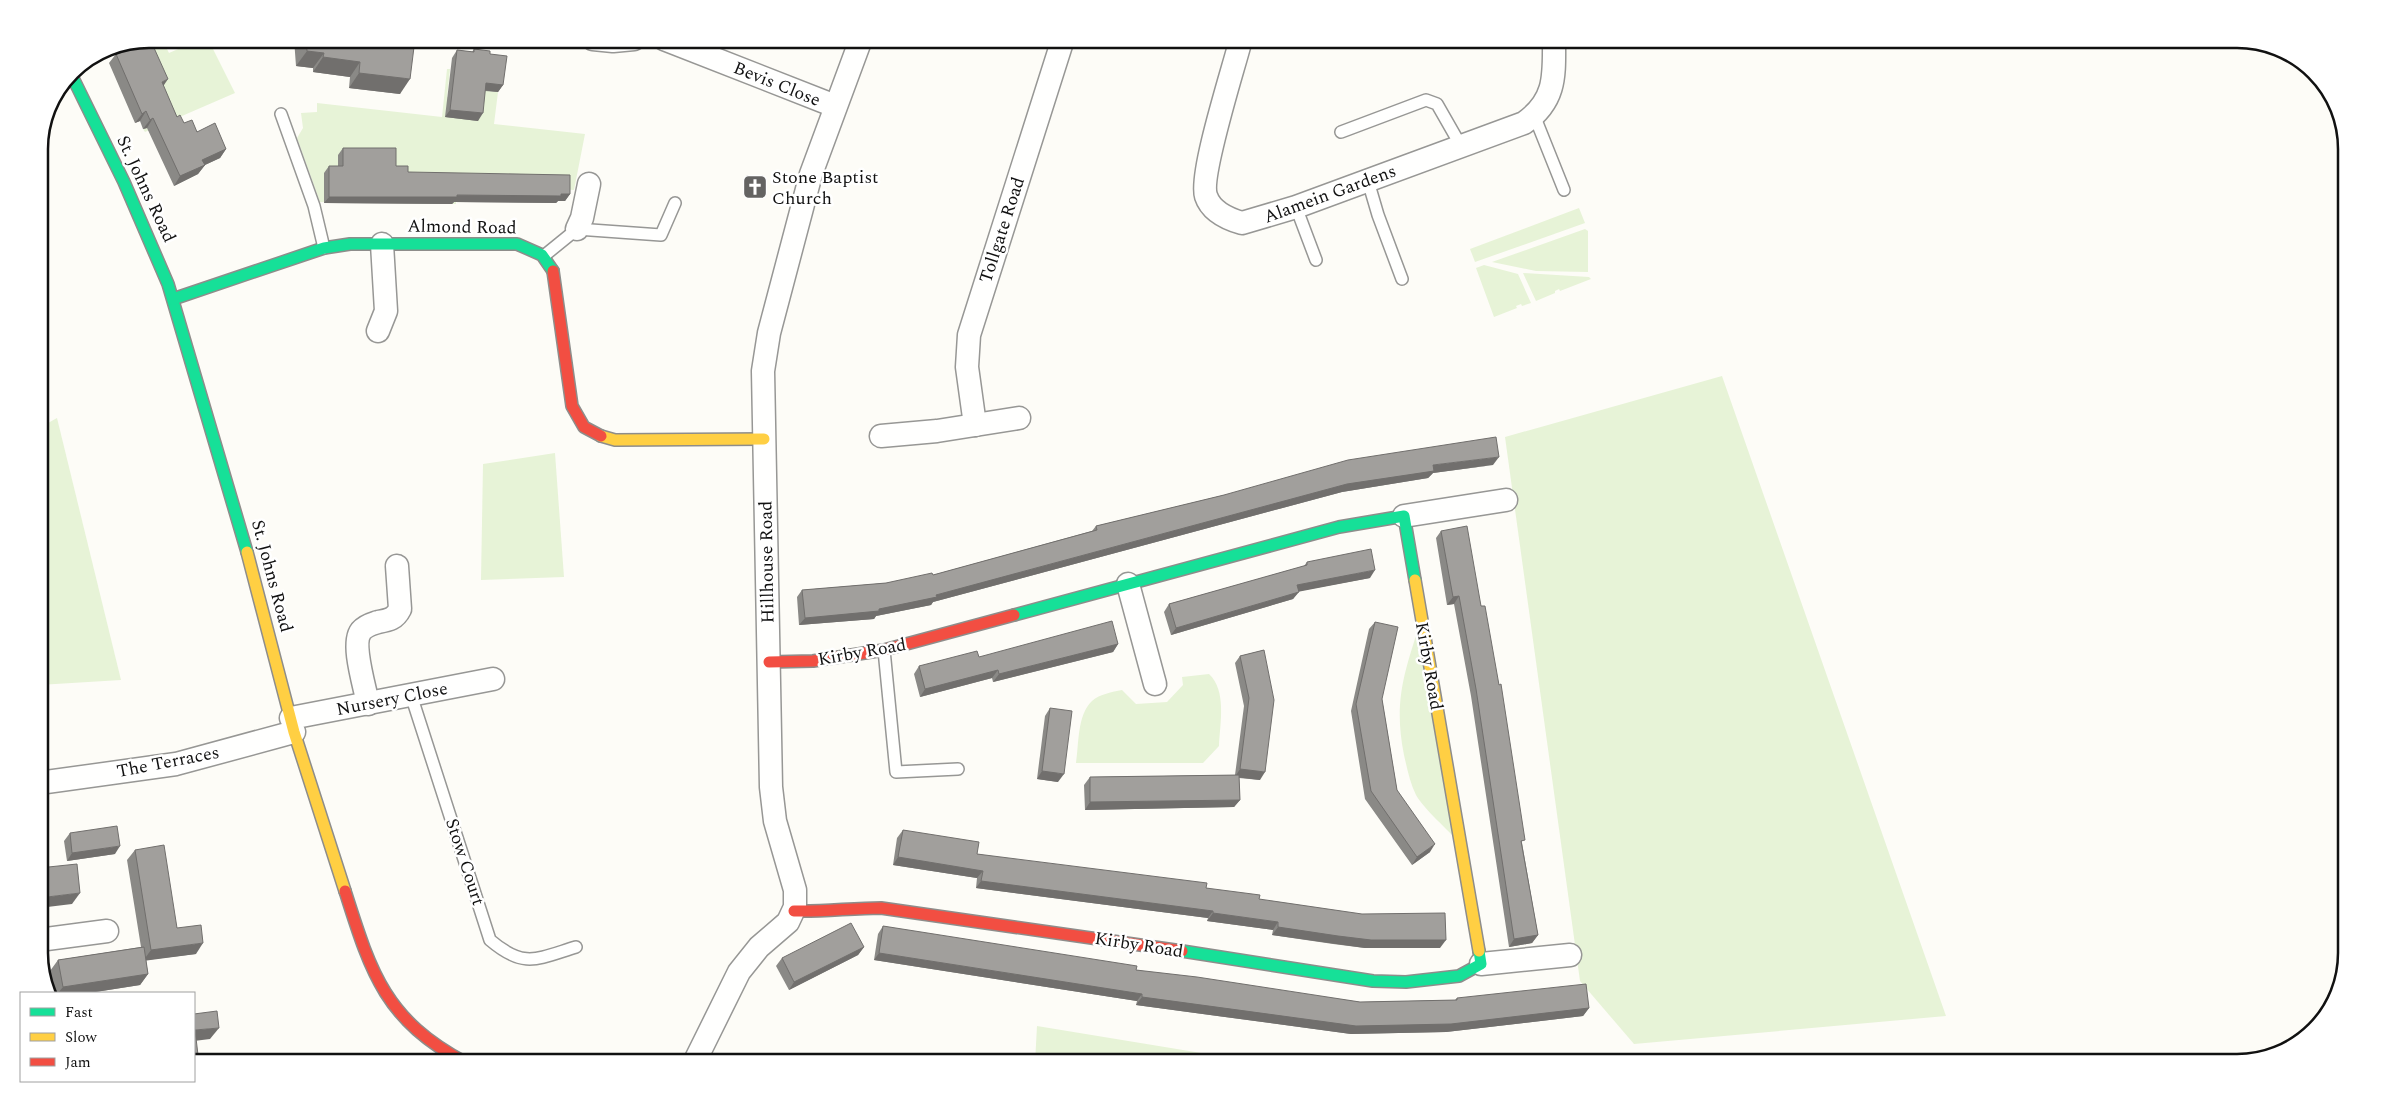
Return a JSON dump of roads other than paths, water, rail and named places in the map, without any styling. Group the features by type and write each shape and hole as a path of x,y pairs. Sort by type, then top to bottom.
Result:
{"street":[{"name":"Bevis Close","path":"687,48 835,106"},
{"name":"Hillhouse Road","path":"794,911 795,890 779,836 772,803 763,371 768,333 811,174 858,48"},
{"name":"Tollgate Road","path":"975,425 967,367 969,335 1060,48"},
{"name":"Alamein Gardens","path":"1239,48 1208,161 1204,183 1206,197 1216,211 1242,223 1296,207 1516,126 1534,115 1547,100 1552,87 1554,48"},
{"name":"St. Johns Road","path":"74,80 124,182 164,271 239,522 293,725 367,960 389,1004 416,1030 447,1054"},
{"path":"577,230 582,218 589,184"},
{"path":"378,330 386,311 382,244"},
{"name":"Almond Road","path":"173,299 324,248 382,244 517,244 534,248 545,255"},
{"path":"545,255 552,268 556,283 569,396 573,412 582,425 595,435 615,440 764,439"},
{"path":"882,436 1018,418"},
{"name":"Kirby Road","path":"768,662 813,661 884,650 1339,527 1506,500"},
{"name":"Kirby Road","path":"1404,516 1481,964"},
{"path":"368,704 358,642 360,632 368,625 392,620 397,615 400,609 397,566"},
{"path":"1128,584 1155,684"},
{"name":"Nursery Close","path":"293,725 368,704 493,679"},
{"name":"The Terraces","path":"48,782 176,764 293,725"},
{"name":"Kirby Road","path":"794,911 820,912 852,908 882,908 1054,931 1364,980 1406,982 1459,976 1481,964 1570,955"},
{"path":"698,1054 739,972 759,947 788,922 794,911"},
{"path":"48,939 107,931"}],"lane":[{"path":"1340,132 1426,100 1437,104 1461,146"},
{"path":"280,114 314,206 324,248"},
{"path":"1534,115 1564,190"},
{"path":"1368,181 1402,279"},
{"path":"545,255 577,230 661,235 675,204"},
{"path":"1296,207 1316,260"},
{"path":"884,650 896,772 958,769"},
{"name":"Stow Court","path":"411,695 490,940 507,954 533,960 576,947"}],"place":[{"name":"Stone Baptist Church","path":"755,187"}]}
